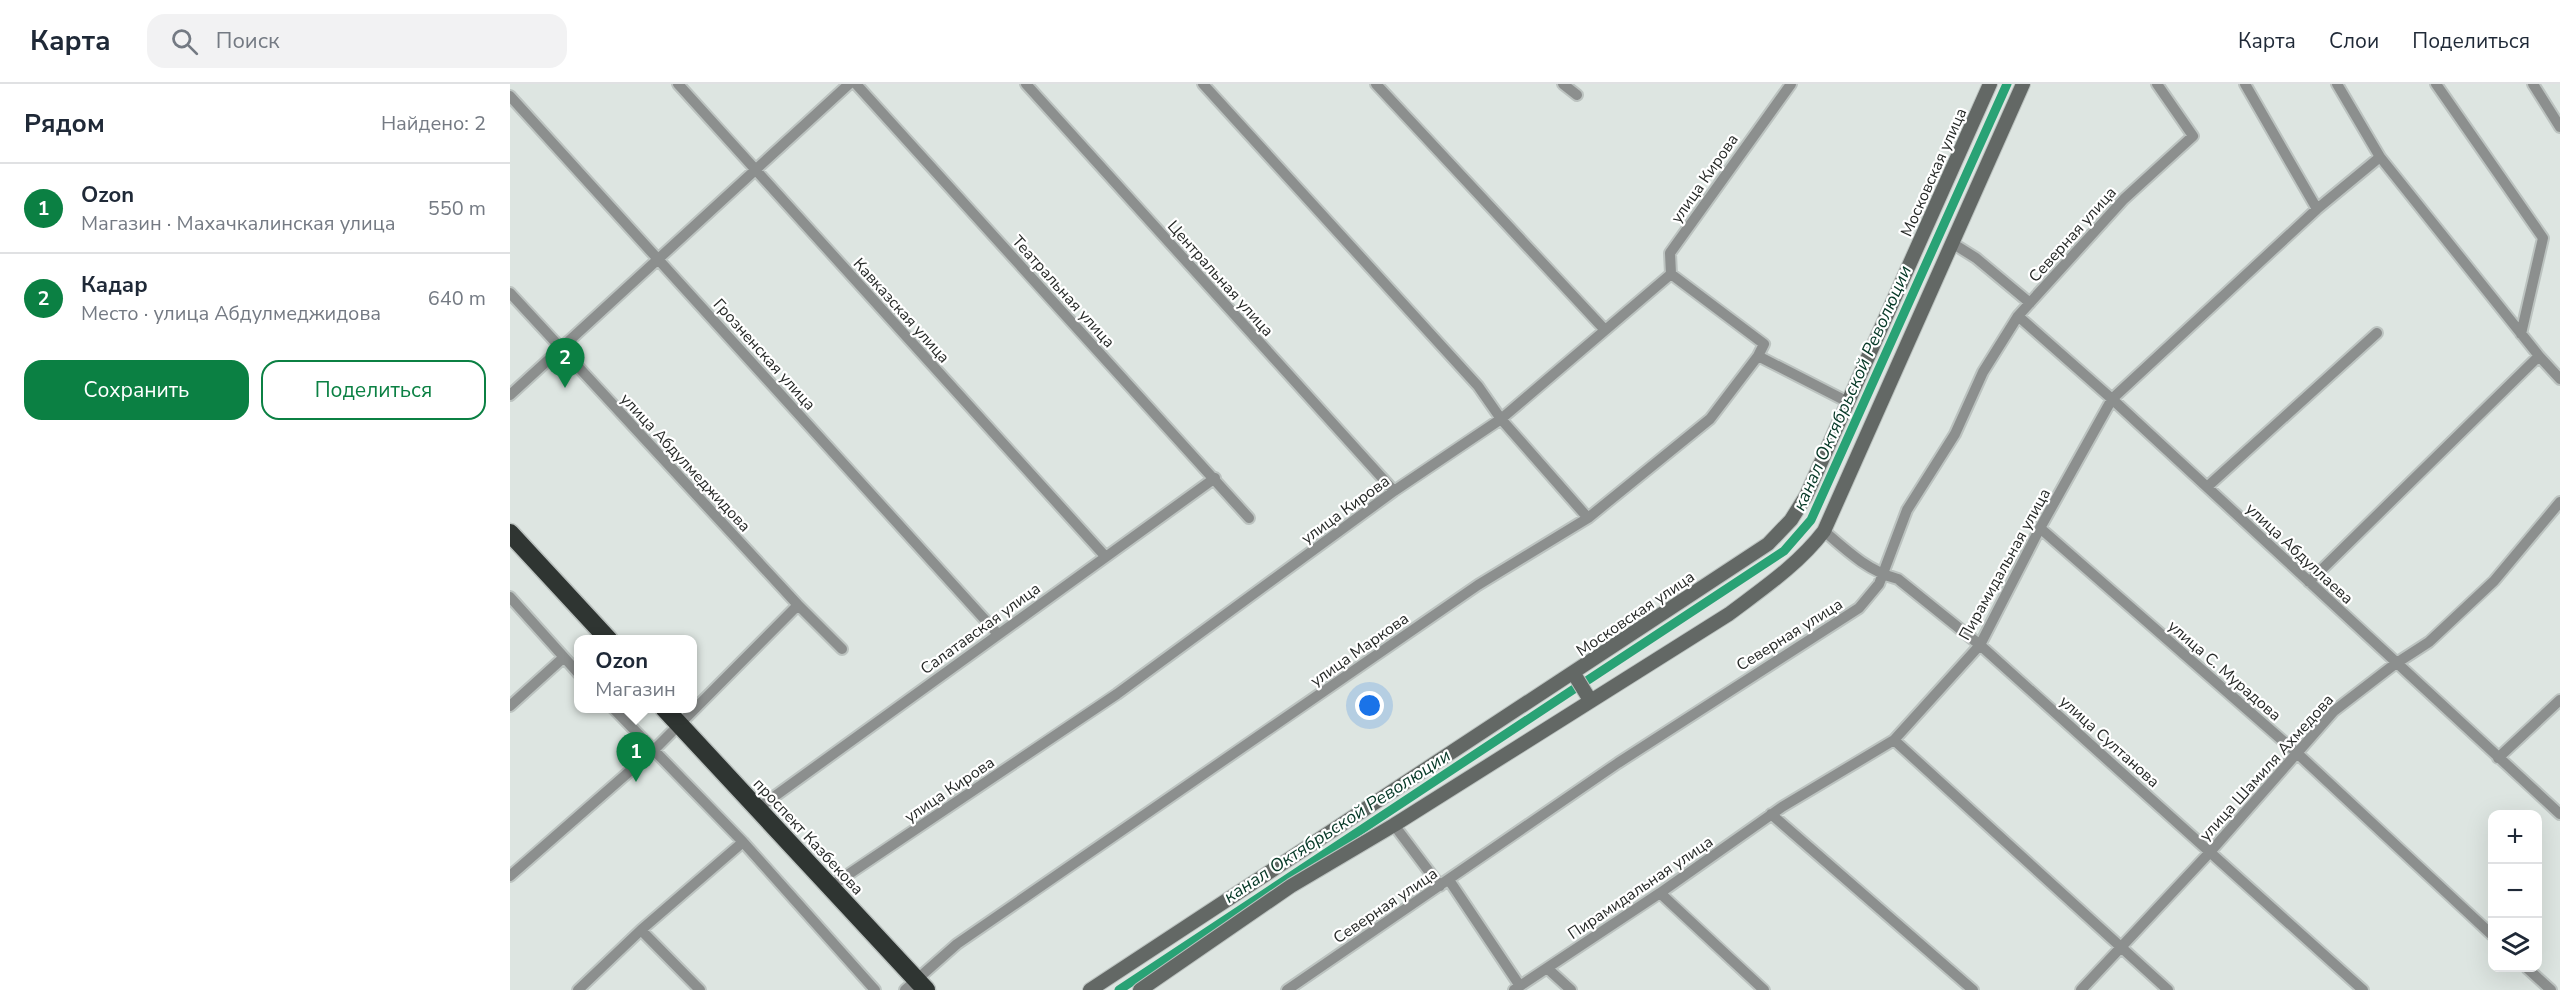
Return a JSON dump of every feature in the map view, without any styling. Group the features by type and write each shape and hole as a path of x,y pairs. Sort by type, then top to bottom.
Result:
{"highway":[{"path":"510,533 605,635"},
{"path":"510,544 595,635"},
{"name":"проспект Казбекова","path":"678,717 837,882 917,984"},
{"name":"проспект Казбекова","path":"678,717 917,984 935,990"}],"main road":[{"name":"Московская улица","path":"1090,990 1574,674 1768,544 1780,533 1806,496 1990,84"},
{"path":"1140,990 1291,886 1394,825 1728,614 1778,577 1824,531 2023,84"},
{"path":"1574,674 1590,700"}],"street":[{"name":"Кавказская улица","path":"678,84 1105,556"},
{"path":"510,395 562,350 849,84"},
{"name":"Театральная улица","path":"856,84 1249,518"},
{"name":"Центральная улица","path":"1026,84 1394,491"},
{"path":"1203,84 1478,386 1501,419 1588,518"},
{"path":"1376,84 1605,330"},
{"path":"1563,84 1577,95"},
{"name":"улица Кирова","path":"837,882 1117,694 1394,491 1501,419 1671,273 1670,253 1791,84"},
{"name":"Северная улица","path":"1287,990 1697,710 1858,608 1879,584 1906,510 1955,434 1983,372 2018,316 2124,199 2193,136 2157,84"},
{"path":"2245,84 2317,208"},
{"path":"2337,84 2380,157 2521,334 2560,379"},
{"path":"2436,84 2543,238 2521,334"},
{"path":"2533,84 2560,126"},
{"name":"Грозненская улица","path":"510,96 997,633"},
{"name":"Пирамидальная улица","path":"1517,988 1660,893 1771,814 1894,740 1980,645 2040,528 2112,399 2317,208 2380,157"},
{"path":"1952,243 1976,258 2030,303"},
{"path":"1671,273 1764,344 1758,356 1848,402"},
{"name":"улица Абдулмеджидова","path":"510,293 798,605 842,649"},
{"name":"улица Абдуллаева","path":"2018,316 2112,399 2395,664 2560,814"},
{"path":"2207,487 2377,333"},
{"name":"улица Маркова","path":"917,984 957,944 1478,585 1588,518 1710,419 1758,356"},
{"path":"2309,582 2539,356"},
{"name":"Салатавская улица","path":"764,804 997,633 1215,478"},
{"name":"улица Шамиля Ахмедова","path":"2081,990 2211,851 2334,711 2395,664 2429,642 2494,581 2560,502"},
{"name":"улица С. Мурадова","path":"2040,528 2298,754 2488,930"},
{"name":"улица Султанова","path":"1824,531 1865,565 1882,575 1898,579 1980,645 2363,990"},
{"path":"510,597 574,669"},
{"path":"697,699 798,605"},
{"path":"510,706 563,658"},
{"path":"2498,758 2560,700"},
{"path":"618,713 743,842 875,990"},
{"path":"510,876 654,750 678,717"},
{"path":"1894,740 2168,990"},
{"path":"1771,814 1973,990"},
{"path":"1394,825 1445,883 1517,988"},
{"path":"578,990 641,930 743,842"},
{"path":"1660,893 1764,990"},
{"path":"641,930 700,990"},
{"path":"1547,968 1571,990"},
{"path":"2531,972 2551,990"}],"waterway":[{"name":"канал Октябрьской Революции","path":"1588,680 1784,551 1811,520 2007,84"},
{"name":"канал Октябрьской Революции","path":"1119,990 1574,689"}],"place":[{"name":"Кадар","path":"565,388"},
{"name":"Ozon","path":"636,782"}]}
